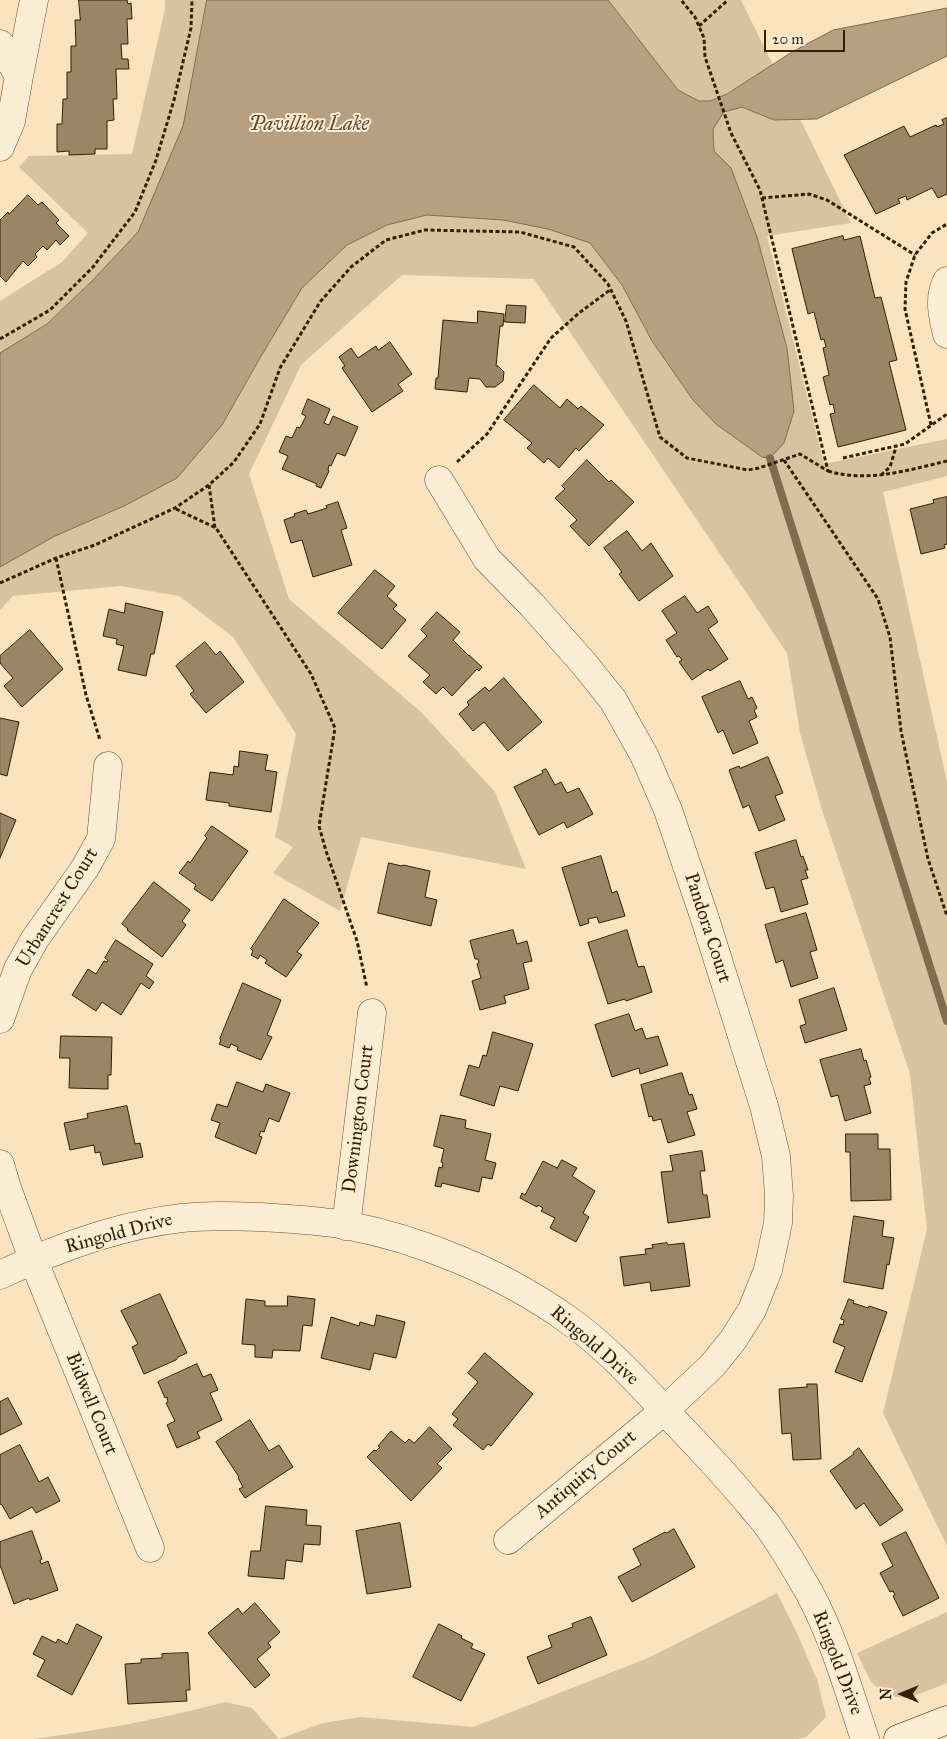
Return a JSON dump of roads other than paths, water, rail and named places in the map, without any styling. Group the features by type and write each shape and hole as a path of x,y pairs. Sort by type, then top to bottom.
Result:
{"street":[{"path":"0,148 10,121 34,0"},
{"path":"0,44 19,76"},
{"path":"947,281 943,289 943,316 947,334"},
{"name":"Pandora Court","path":"439,480 487,559 532,605 585,665 613,700 644,755 668,810 706,919 764,1106 776,1156 780,1196 778,1223 768,1270 752,1310 733,1340 712,1366 665,1410"},
{"name":"Urbancrest Court","path":"0,1019 18,970 31,947 85,868 101,839 108,766"},
{"name":"Downington Court","path":"346,1226 372,1012"},
{"path":"0,1164 33,1259"},
{"name":"Ringold Drive","path":"0,1275 33,1259 110,1232 142,1224 213,1215 300,1219 346,1226 391,1236 454,1258 499,1277 569,1320 613,1357 721,1469 770,1528 826,1626 865,1739"},
{"name":"Bidwell Court","path":"33,1259 150,1548"},
{"name":"Antiquity Court","path":"508,1540 665,1410"},
{"path":"898,1739 947,1720"}],"water":[{"name":"Pavillion Lake","path":"207,0 608,0 678,90 699,101 710,101 727,94 792,52 833,30 947,8 947,56 817,119 774,120 742,107 724,112 713,129 714,151 731,168 757,237 787,348 794,411 784,443 770,458 762,457 716,424 693,400 652,341 622,285 590,243 548,229 503,220 427,215 387,225 347,245 302,288 222,425 177,478 124,506 55,536 0,567 0,353 47,324 92,281 138,232 183,126"}],"waterway":[{"path":"770,458 947,1021"}]}
